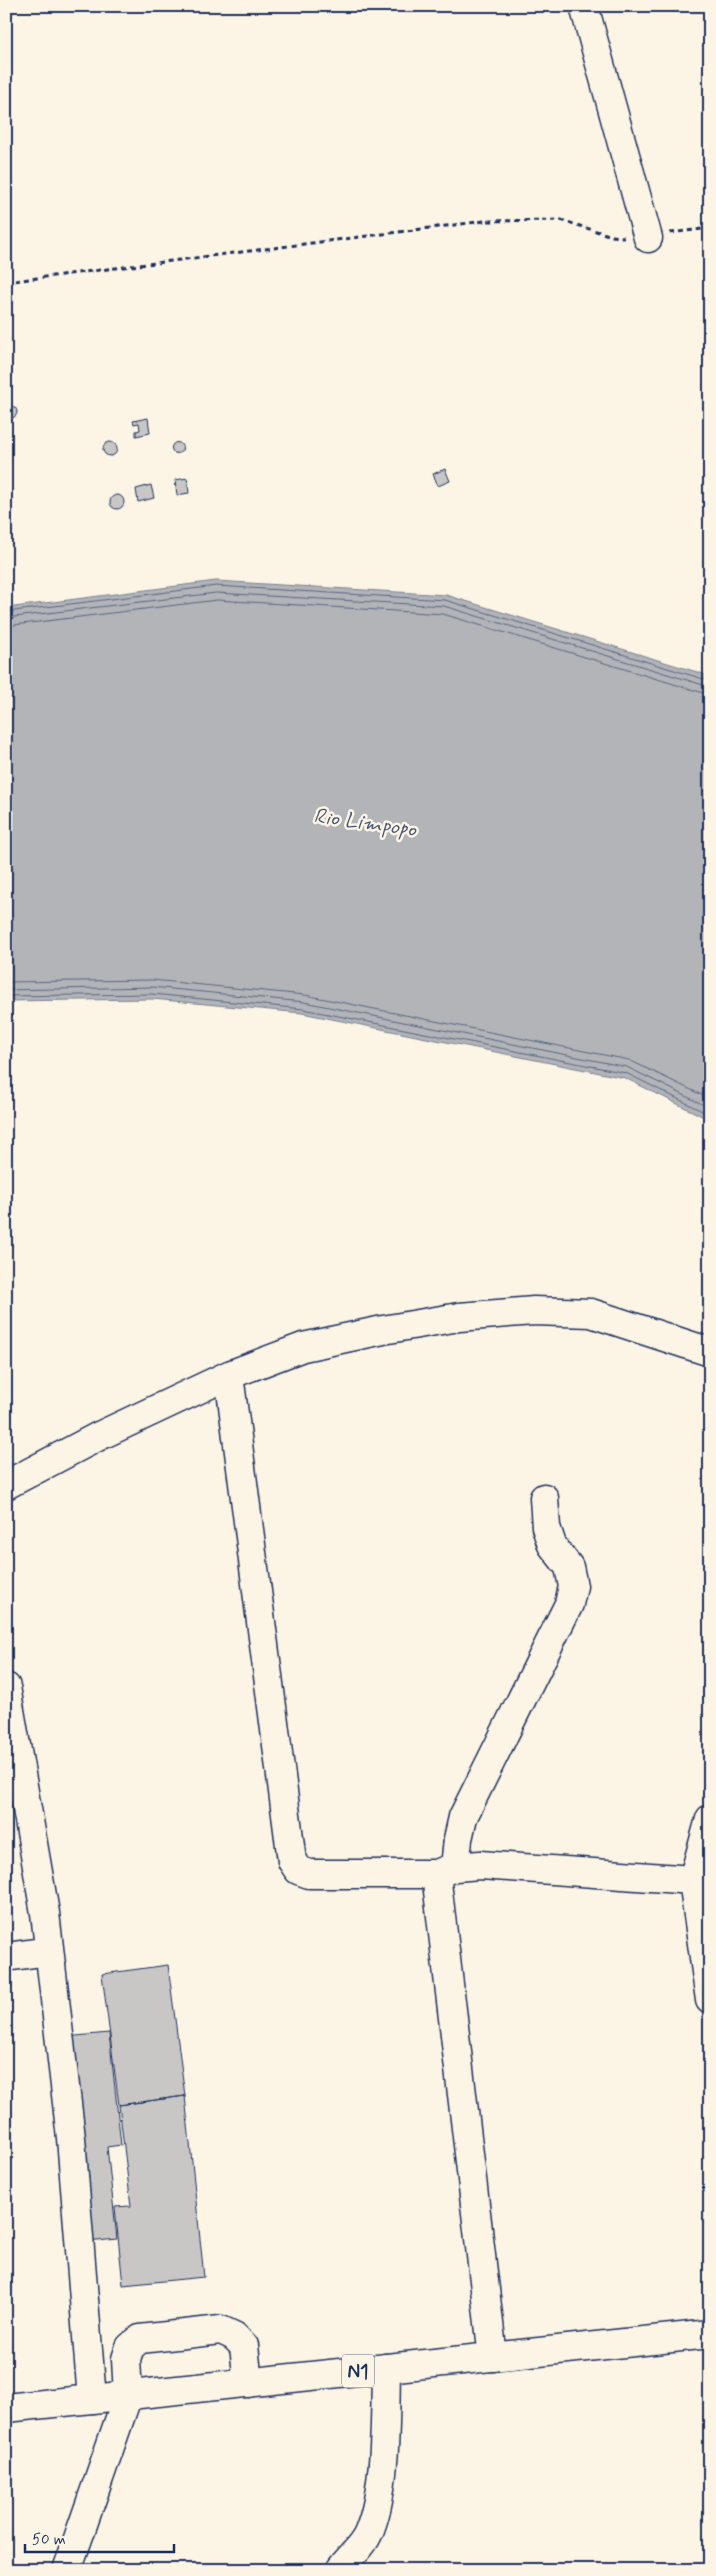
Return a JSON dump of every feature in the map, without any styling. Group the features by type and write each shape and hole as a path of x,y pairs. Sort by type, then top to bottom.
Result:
{"main road":[{"path":"584,6 648,238"},
{"path":"6,1485 99,1436 229,1375 312,1345 459,1317 534,1311 591,1313 710,1352"},
{"path":"229,1375 292,1861 298,1870 309,1874 445,1870 480,1865 693,1880"},
{"path":"492,2357 445,1870 458,1839 463,1818 570,1604 573,1586 569,1567 552,1545 546,1527 544,1498"},
{"path":"6,1687 13,1768 45,1913 71,2138 92,2399"},
{"path":"710,1819 693,1880 710,2000"},
{"path":"6,1957 49,1951"},
{"path":"68,2570 128,2396 126,2359 130,2346 140,2339 221,2330 234,2336 244,2346 248,2383"},
{"name":"N1","path":"6,2408 710,2334"},
{"path":"340,2570 368,2536 376,2508 384,2445 386,2368"}],"path":[{"path":"6,282 485,221 561,220 612,236 648,238 710,228"}],"water":[{"name":"Rio Limpopo","path":"216,581 446,595 710,676 710,1120 625,1078 302,1013 152,999 6,1001 6,608"}],"building":[{"path":"9,406 13,406 17,412 13,418 9,418 5,414 5,410"},
{"path":"148,418 150,433 136,436 136,431 140,430 139,423 134,424 133,421"},
{"path":"110,442 115,444 117,449 115,454 110,456 105,454 103,449 105,444"},
{"path":"177,442 183,448 177,454 171,448"},
{"path":"445,469 450,481 438,486 433,474"},
{"path":"187,478 189,493 177,495 175,480"},
{"path":"151,485 154,498 138,502 136,489"},
{"path":"114,495 120,495 124,502 120,509 114,509 110,505 110,499"},
{"path":"168,1965 185,2096 119,2105 102,1974"},
{"path":"109,2033 121,2145 107,2147 117,2239 87,2242 65,2037"},
{"path":"185,2096 204,2277 123,2285 115,2207 131,2206 119,2105"}]}
